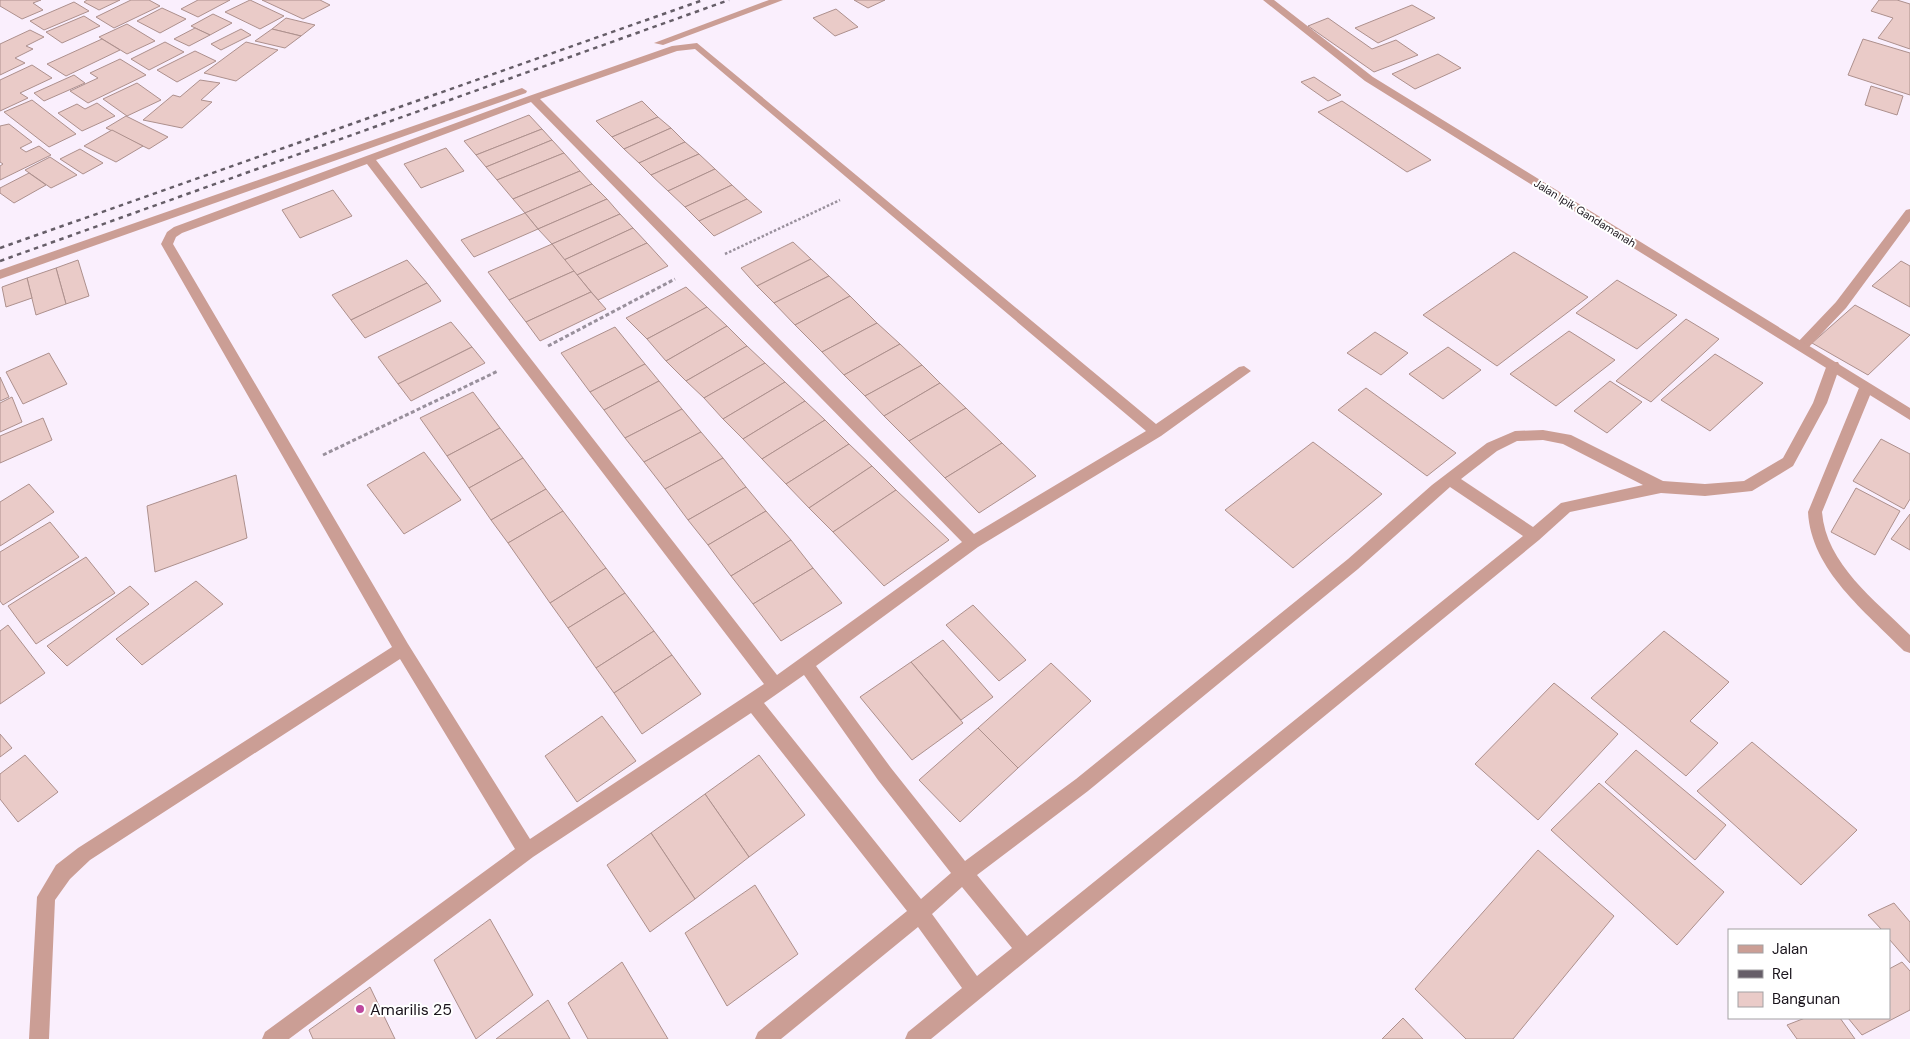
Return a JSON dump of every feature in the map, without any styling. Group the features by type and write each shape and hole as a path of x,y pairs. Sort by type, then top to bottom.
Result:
{"street":[{"path":"0,275 778,0"},
{"name":"Jalan Ipik Gandamanah","path":"1268,0 1370,79 1802,346 1910,415"},
{"path":"527,851 402,649 295,468 167,244 171,235 178,230 533,98 676,48 697,46 1156,432"},
{"path":"533,98 973,543"},
{"path":"370,160 775,686"},
{"path":"1802,346 1841,305 1910,213"},
{"path":"915,1039 1534,536 1566,507 1661,487 1705,490 1746,487 1788,462 1820,403 1833,366"},
{"path":"272,1039 527,851 753,702 973,543 1156,432 1244,371"},
{"path":"1866,388 1815,512 1813,524 1821,546 1837,570 1910,646"},
{"path":"765,1039 920,913 963,874 1082,785 1346,570 1450,479 1492,447 1515,436 1544,434 1566,439 1661,487"},
{"path":"1450,479 1534,536"},
{"path":"39,1039 46,897 63,872 84,854 402,649"},
{"path":"806,664 830,701 963,874 1026,950"},
{"path":"753,702 920,913 974,990"}],"path":[{"path":"295,468 524,358 699,266 866,188"}],"building":[{"path":"0,0 41,0 33,3 43,10 22,19 0,6"},
{"path":"87,0 120,0 99,10 84,2"},
{"path":"131,0 149,0 160,6 114,28 96,17"},
{"path":"198,0 230,0 198,17 181,9"},
{"path":"250,0 284,16 260,29 225,12"},
{"path":"262,0 320,0 330,5 303,19"},
{"path":"854,0 885,0 868,8"},
{"path":"1879,0 1897,0 1910,4 1910,49 1878,38 1893,18 1871,11"},
{"path":"74,2 89,11 44,30 30,21"},
{"path":"1412,5 1435,18 1378,43 1355,28"},
{"path":"162,8 186,19 160,33 137,21"},
{"path":"836,9 858,27 835,36 813,18"},
{"path":"213,14 232,23 210,35 191,26"},
{"path":"84,16 100,26 62,43 46,32"},
{"path":"286,18 315,25 301,36 272,29"},
{"path":"1328,18 1372,49 1396,40 1418,55 1374,72 1308,26"},
{"path":"127,24 155,41 127,54 99,37"},
{"path":"195,28 210,35 189,46 174,39"},
{"path":"241,29 251,35 221,50 211,44"},
{"path":"272,29 301,36 285,48 255,41"},
{"path":"30,30 44,37 26,46 33,49 15,58 25,63 0,75 0,44"},
{"path":"102,39 120,50 66,76 47,64"},
{"path":"1863,39 1910,53 1910,95 1848,75"},
{"path":"165,42 184,52 149,70 131,59"},
{"path":"246,42 278,50 236,81 204,73"},
{"path":"195,51 216,61 177,82 157,70"},
{"path":"1438,54 1461,68 1415,89 1392,74"},
{"path":"120,59 146,75 88,103 70,91 98,78 90,73"},
{"path":"32,65 52,78 20,93 28,98 0,111 0,80"},
{"path":"74,75 85,83 44,101 34,93"},
{"path":"1314,77 1341,95 1328,101 1301,82"},
{"path":"200,80 220,83 201,100 212,102 182,128 143,120 173,95 180,97"},
{"path":"137,83 161,100 127,116 103,99"},
{"path":"1871,86 1903,96 1897,115 1865,105"},
{"path":"32,100 76,134 49,147 4,112"},
{"path":"642,101 658,117 612,137 596,121"},
{"path":"1342,101 1431,160 1407,172 1318,112"},
{"path":"97,103 115,116 82,131 58,113 77,104 85,109"},
{"path":"529,115 542,129 476,155 464,141"},
{"path":"126,116 168,137 149,149 106,128"},
{"path":"658,117 671,128 624,149 612,137"},
{"path":"9,124 32,142 20,148 26,152 39,146 51,155 0,180 0,166 3,164 0,162 0,126"},
{"path":"671,128 685,142 639,163 624,149"},
{"path":"542,129 552,140 486,167 476,155"},
{"path":"112,130 143,146 116,162 84,146"},
{"path":"552,140 564,153 497,180 486,167"},
{"path":"685,142 699,154 651,175 639,163"},
{"path":"446,148 464,171 421,188 404,164"},
{"path":"80,149 103,163 83,174 60,159"},
{"path":"564,153 580,171 513,199 497,180"},
{"path":"699,154 715,169 668,191 651,175"},
{"path":"50,157 77,175 51,188 25,170"},
{"path":"715,169 732,185 685,207 668,191"},
{"path":"580,171 592,184 525,213 513,199"},
{"path":"29,173 46,185 14,203 0,193 0,188"},
{"path":"592,184 607,199 538,229 525,213"},
{"path":"732,185 747,199 699,221 685,207"},
{"path":"333,190 352,216 300,238 282,210"},
{"path":"607,199 620,214 552,244 538,229"},
{"path":"747,199 762,212 714,236 699,221"},
{"path":"525,213 538,229 474,257 461,240"},
{"path":"620,214 633,228 564,260 552,244"},
{"path":"633,228 647,243 577,275 564,260"},
{"path":"793,242 811,259 757,286 741,268"},
{"path":"647,243 668,266 598,300 577,275"},
{"path":"552,244 574,271 509,300 488,272"},
{"path":"1514,252 1588,297 1497,366 1423,315"},
{"path":"811,259 829,276 774,303 757,286"},
{"path":"78,260 89,296 66,304 56,268"},
{"path":"407,260 427,283 351,320 332,295"},
{"path":"1901,261 1910,266 1910,307 1872,286"},
{"path":"56,268 66,304 36,315 27,278"},
{"path":"574,271 591,292 526,322 509,300"},
{"path":"829,276 850,296 795,325 774,303"},
{"path":"27,278 32,298 6,307 2,287"},
{"path":"1617,280 1677,315 1637,349 1576,313"},
{"path":"427,283 441,301 365,338 351,320"},
{"path":"686,287 707,307 647,339 626,318"},
{"path":"591,292 606,309 540,341 526,322"},
{"path":"850,296 877,323 822,352 795,325"},
{"path":"1855,305 1910,335 1868,375 1812,343"},
{"path":"707,307 727,326 666,361 647,339"},
{"path":"1686,319 1719,339 1651,402 1616,381"},
{"path":"451,322 472,347 398,384 378,357"},
{"path":"877,323 900,344 844,375 822,352"},
{"path":"727,326 747,346 686,381 666,361"},
{"path":"615,327 645,364 590,392 561,353"},
{"path":"1569,331 1615,360 1556,406 1510,374"},
{"path":"1375,332 1408,353 1381,375 1347,353"},
{"path":"900,344 922,365 865,396 844,375"},
{"path":"747,346 765,363 704,398 686,381"},
{"path":"472,347 485,363 411,401 398,384"},
{"path":"1448,347 1481,370 1443,399 1409,374"},
{"path":"49,353 67,384 23,404 6,372"},
{"path":"1715,354 1763,383 1710,431 1661,400"},
{"path":"765,363 785,382 723,419 704,398"},
{"path":"645,364 659,381 604,410 590,392"},
{"path":"922,365 940,383 884,416 865,396"},
{"path":"0,377 9,397 0,401"},
{"path":"659,381 682,409 625,438 604,410"},
{"path":"1610,381 1642,402 1607,433 1574,411"},
{"path":"785,382 805,401 743,439 723,419"},
{"path":"940,383 966,408 909,441 884,416"},
{"path":"1366,388 1456,453 1427,476 1338,410"},
{"path":"473,392 500,428 447,456 420,418"},
{"path":"12,397 22,422 0,432 0,403"},
{"path":"805,401 825,420 762,459 743,439"},
{"path":"966,408 1002,443 945,478 909,441"},
{"path":"682,409 701,432 644,462 625,438"},
{"path":"43,418 52,440 0,463 0,436"},
{"path":"825,420 849,444 786,484 762,459"},
{"path":"500,428 523,458 469,488 447,456"},
{"path":"701,432 723,458 665,489 644,462"},
{"path":"1881,439 1910,454 1910,499 1904,509 1853,481"},
{"path":"1313,442 1382,494 1293,568 1225,510"},
{"path":"1002,443 1036,476 979,513 945,478"},
{"path":"849,444 872,466 809,508 786,484"},
{"path":"424,452 461,500 404,534 367,485"},
{"path":"523,458 546,489 491,520 469,488"},
{"path":"723,458 746,487 688,520 665,489"},
{"path":"872,466 896,490 833,532 809,508"},
{"path":"236,475 247,538 155,572 147,506"},
{"path":"29,484 54,512 0,546 0,502"},
{"path":"746,487 766,511 708,545 688,520"},
{"path":"1856,488 1900,511 1875,555 1831,532"},
{"path":"546,489 563,511 508,543 491,520"},
{"path":"896,490 949,540 884,586 833,532"},
{"path":"563,511 606,568 550,603 508,543"},
{"path":"766,511 791,540 731,576 708,545"},
{"path":"1910,514 1910,550 1891,539"},
{"path":"50,522 79,557 3,605 0,601 0,552"},
{"path":"791,540 813,568 753,604 731,576"},
{"path":"86,557 115,593 36,644 8,606"},
{"path":"606,568 625,593 568,628 550,603"},
{"path":"813,568 842,603 781,641 753,604"},
{"path":"196,581 223,604 142,665 116,639"},
{"path":"130,586 149,604 67,666 47,646"},
{"path":"625,593 654,631 596,668 568,628"},
{"path":"973,605 1026,660 999,681 946,625"},
{"path":"8,625 45,673 0,704 0,631"},
{"path":"654,631 672,655 614,693 596,668"},
{"path":"1664,631 1729,682 1690,721 1718,743 1686,776 1591,698"},
{"path":"943,640 993,697 961,720 911,662"},
{"path":"672,655 701,694 642,734 614,693"},
{"path":"911,662 963,723 912,760 860,697"},
{"path":"1051,663 1091,701 1018,768 978,728"},
{"path":"1554,683 1618,734 1538,820 1475,764"},
{"path":"602,716 636,761 577,802 545,756"},
{"path":"978,728 1018,768 960,822 919,780"},
{"path":"0,734 12,748 0,757"},
{"path":"1752,742 1857,830 1801,885 1697,791"},
{"path":"1636,750 1726,825 1695,860 1605,782"},
{"path":"25,755 58,792 18,822 0,799 0,774"},
{"path":"759,755 805,815 749,857 705,794"},
{"path":"1599,783 1724,892 1677,945 1551,830"},
{"path":"705,794 749,857 695,899 651,833"},
{"path":"651,833 695,899 650,932 607,865"},
{"path":"1538,850 1614,916 1513,1039 1466,1039 1415,989"},
{"path":"755,885 798,954 727,1006 685,933"},
{"path":"1894,903 1910,922 1910,963 1890,940 1890,929 1881,929 1868,915"},
{"path":"490,919 533,995 476,1039 434,960"},
{"path":"622,962 668,1039 588,1039 568,1003"},
{"path":"1902,962 1910,971 1910,1010 1862,1035 1849,1019 1890,1019 1890,968"},
{"name":"Amarilis 25","path":"370,987 395,1039 313,1039 309,1030"},
{"path":"548,1000 570,1039 496,1039"},
{"path":"1403,1018 1423,1039 1382,1039"},
{"path":"1802,1019 1841,1019 1855,1039 1797,1039 1787,1025"}],"railway":[{"path":"0,248 703,0"},
{"path":"0,261 729,0"}],"place":[{"name":"Amarilis 25","path":"360,1009"}]}
